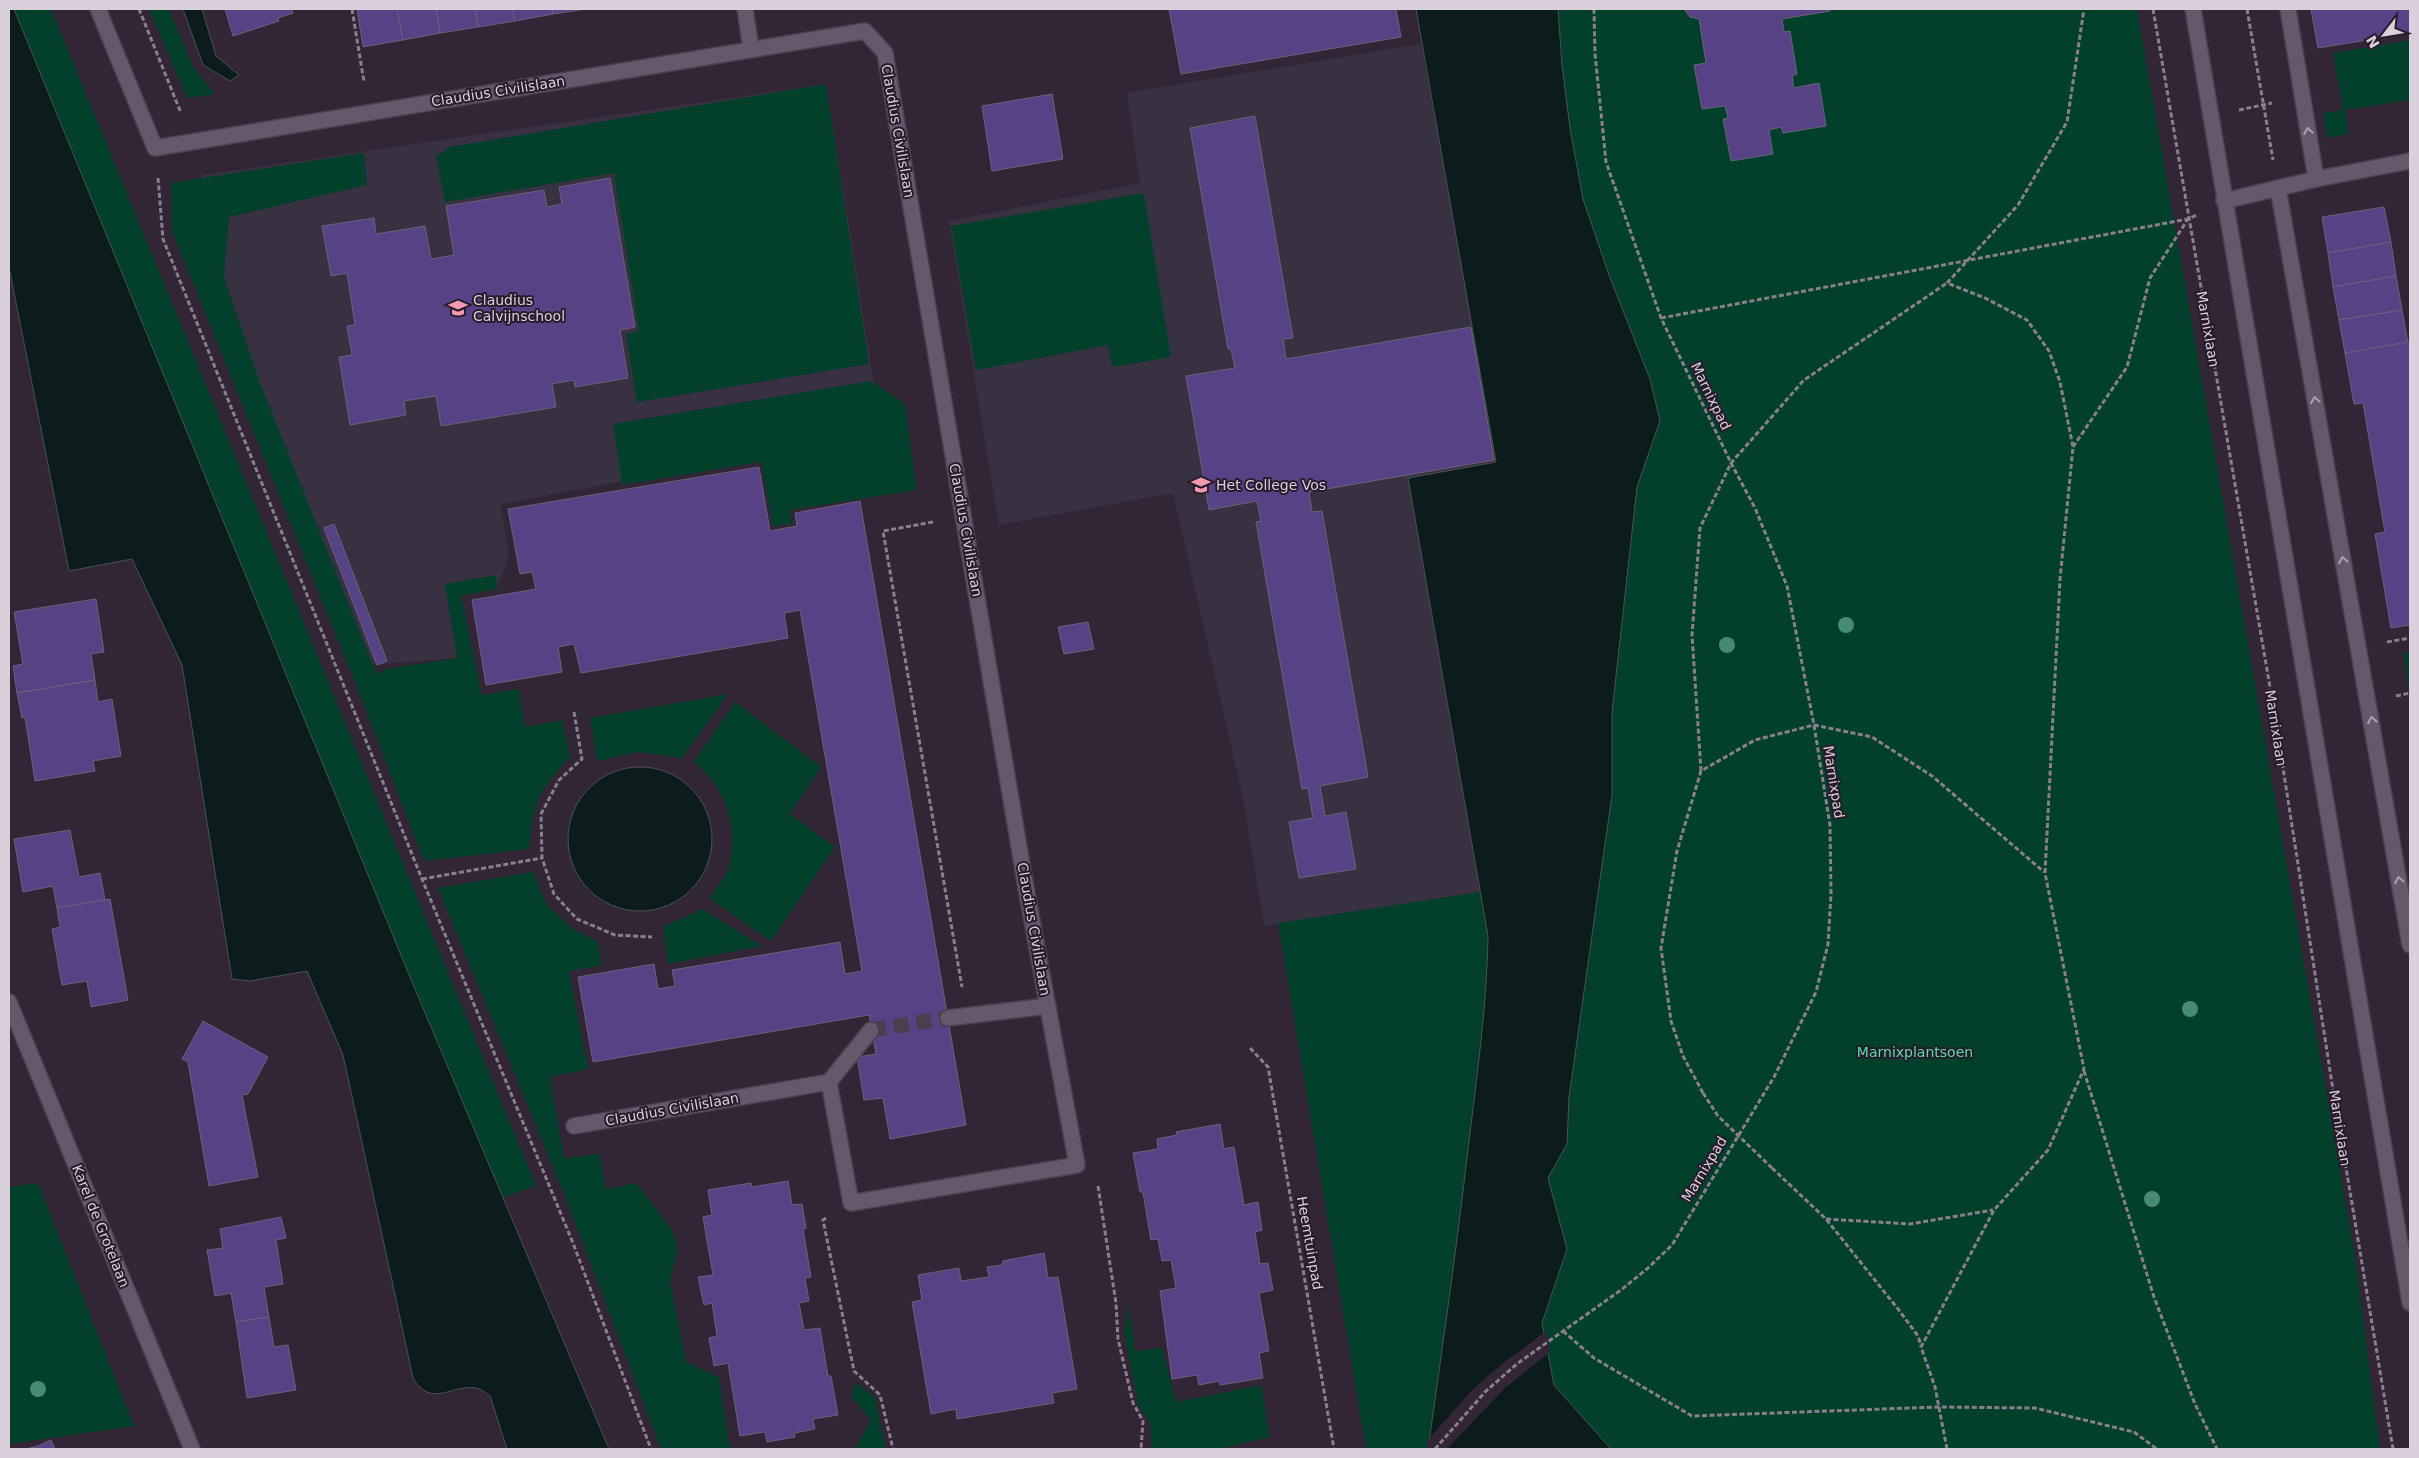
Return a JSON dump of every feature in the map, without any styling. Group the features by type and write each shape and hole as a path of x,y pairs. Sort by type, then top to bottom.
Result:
{"street":[{"path":"98,9 155,148"},
{"path":"745,9 752,49"},
{"path":"2193,9 2410,1304"},
{"path":"2288,9 2316,179"},
{"name":"Claudius Civilislaan","path":"155,148 865,32 885,53 1076,1165"},
{"path":"2224,201 2316,179 2410,161"},
{"path":"2278,188 2410,945"},
{"name":"Karel de Grotelaan","path":"9,1002 192,1449"},
{"name":"Claudius Civilislaan","path":"948,1018 1048,1006"},
{"path":"871,1030 829,1082 851,1204 1076,1165"},
{"name":"Claudius Civilislaan","path":"574,1126 829,1082"}],"path":[{"path":"139,9 193,141"},
{"path":"352,9 369,112"},
{"name":"Marnixpad","path":"1435,1449 1486,1391 1518,1363 1621,1290 1672,1245 1774,1077 1816,992 1828,944 1831,894 1830,825 1814,725 1787,586 1755,508 1731,463 1661,318 1606,162 1595,54 1594,9"},
{"path":"1947,1449 1934,1386 1918,1336 1898,1308 1826,1219 1718,1116 1683,1056 1671,1021 1661,948 1678,851 1701,771 1692,636 1700,528 1731,463 1804,380 1947,283 2018,205 2067,122 2084,9"},
{"name":"Marnixlaan","path":"2153,9 2275,716 2335,1099 2393,1449"},
{"path":"2248,9 2278,188"},
{"path":"155,148 163,239 422,878 573,1243 651,1449"},
{"path":"1661,318 2188,219"},
{"path":"2073,447 2127,367 2150,278 2188,219"},
{"path":"1947,283 1985,298 2027,320 2049,351 2057,374 2073,447 2060,579 2045,872 2084,1070 2154,1297 2195,1404 2217,1449"},
{"path":"964,516 883,531 967,1016"},
{"path":"574,712 582,760 560,780 541,814 542,858 554,894 577,918 615,935 652,937"},
{"path":"1701,771 1755,740 1814,725 1872,737 1932,776 2045,872"},
{"path":"422,878 542,858"},
{"name":"Heemtuinpad","path":"1250,1048 1268,1067 1334,1449"},
{"path":"1922,1347 1994,1210 2048,1150 2084,1070"},
{"path":"1076,1165 1099,1188 1116,1303 1118,1339 1133,1403 1143,1422 1141,1449"},
{"path":"851,1204 823,1220 854,1371 880,1395 893,1449"},
{"path":"1826,1219 1910,1224 1994,1210"},
{"path":"1562,1332 1594,1358 1692,1416 1938,1407 2035,1408 2134,1432 2157,1449"}],"shaded area":[{"path":"9,9 14,9 407,970 609,1449 507,1449 490,1396 485,1392 476,1388 467,1388 435,1394 427,1392 420,1387 413,1378 343,1055 307,971 250,981 232,979 182,665 132,559 69,571 9,267"},
{"path":"183,9 202,9 216,56 239,75 230,81 203,65"},
{"path":"1416,9 1558,9 1562,65 1570,128 1583,199 1609,275 1650,379 1660,421 1637,487 1612,712 1612,795 1569,1097 1567,1144 1548,1178 1567,1249 1542,1323 1554,1385 1611,1449 1428,1449 1479,1059 1486,985 1488,936 1408,478 1496,462"},
{"name":"Het College Vos","path":"1421,44 1497,462 1408,478 1480,892 1264,926 1244,802 1173,493 999,525 949,221 1140,183 1127,93"},
{"path":"826,84 882,433 500,504 509,555 497,589 461,596 457,658 357,666 178,229 202,175"},
{"path":"640,767 667,773 680,779 691,788 700,799 706,812 712,839 706,866 700,879 691,890 680,899 667,905 640,911 613,905 600,899 589,890 580,879 574,866 568,839 574,812 580,799 589,788 600,779 613,773"}],"green space":[{"path":"14,9 51,9 536,1186 503,1197 407,970"},
{"path":"149,9 169,9 193,67 215,94 187,98"},
{"name":"Marnixplantsoen","path":"1517,9 2137,9 2354,1250 2380,1449 1366,1449 1278,923 1480,892 1612,795"},
{"path":"2410,40 2410,100 2345,110 2349,134 2327,138 2323,113 2343,110 2333,53"},
{"path":"826,84 869,364 637,402 626,334 639,331 614,173 445,202 436,156 450,147"},
{"path":"364,153 367,185 229,217 224,277 259,380 377,675 386,669 457,658 445,584 496,575 497,589 461,596 482,695 519,689 525,727 562,720 570,757 551,779 539,798 533,820 529,849 424,861 359,692 172,231 171,183"},
{"path":"1144,193 1171,357 1112,367 1108,345 976,370 951,226"},
{"path":"871,381 905,404 917,490 790,510 792,524 773,526 761,462 622,485 613,424"},
{"path":"2410,652 2410,699 2403,653"},
{"path":"728,694 682,758 638,752 597,761 590,718"},
{"path":"735,702 821,767 790,814 835,847 771,941 709,898 727,873 731,854 731,824 728,810 722,797 705,772 694,762"},
{"path":"533,872 547,905 573,929 597,941 602,965 569,971 588,1069 550,1077 564,1158 599,1154 606,1189 636,1183 671,1228 678,1249 670,1281 686,1362 719,1377 729,1444 734,1449 661,1449 565,1196 438,888"},
{"path":"702,909 762,946 668,964 663,927"},
{"path":"38,1183 134,1426 9,1444 9,1187"},
{"path":"1129,1303 1135,1351 1162,1348 1176,1402 1261,1385 1270,1437 1219,1449 1152,1449 1150,1423 1138,1405 1124,1333"},
{"path":"855,1382 875,1397 886,1449 855,1449 871,1420 851,1396"}],"pier":[{"path":"1546,1331 1550,1352 1505,1388 1447,1449 1426,1449 1427,1441 1471,1391 1498,1367"}],"building":[{"path":"225,9 291,9 293,13 278,18 279,21 233,36"},
{"path":"357,9 397,9 403,40 363,47"},
{"path":"397,9 436,9 440,33 403,40"},
{"path":"436,9 475,9 478,27 440,33"},
{"path":"475,9 513,9 515,21 478,27"},
{"path":"513,9 552,9 553,14 515,21"},
{"path":"552,9 586,9 553,14"},
{"path":"1169,9 1396,9 1401,37 1181,74"},
{"path":"1684,9 1829,9 1830,11 1782,19 1784,32 1790,31 1797,74 1792,76 1794,88 1819,83 1826,126 1783,133 1781,127 1769,130 1773,154 1731,161 1723,119 1728,118 1725,106 1702,109 1694,65 1706,63 1699,19 1690,17"},
{"path":"2311,9 2410,9 2410,33 2318,48"},
{"path":"1052,94 1063,159 992,171 982,106"},
{"path":"1255,116 1293,338 1283,339 1286,359 1471,327 1494,460 1309,492 1312,512 1322,511 1368,777 1320,786 1325,816 1346,812 1356,869 1299,878 1289,822 1313,818 1308,788 1302,789 1256,522 1261,521 1257,501 1209,510 1186,376 1235,368 1231,349 1228,349 1190,128"},
{"path":"610,178 635,327 620,330 628,378 575,387 574,380 552,384 556,407 441,426 436,396 404,401 406,415 350,425 339,357 352,355 347,326 355,325 347,273 331,276 322,226 374,218 376,234 425,226 431,259 454,255 446,206 544,190 547,207 562,204 559,187"},
{"path":"2384,207 2391,242 2328,253 2322,217"},
{"path":"2391,242 2396,276 2333,287 2328,253"},
{"path":"2396,276 2402,310 2339,320 2333,287"},
{"path":"2402,310 2408,343 2345,353 2339,320"},
{"path":"2410,342 2410,625 2391,628 2375,534 2385,532 2363,403 2354,404 2345,353"},
{"path":"759,467 770,531 797,526 795,513 860,501 966,1125 890,1139 883,1098 864,1100 857,1057 876,1054 869,1015 593,1062 578,977 654,964 658,989 675,986 672,970 840,942 845,974 862,971 800,610 784,613 788,638 581,673 574,644 558,647 562,672 486,685 472,600 536,589 532,572 520,574 508,509"},
{"path":"334,524 387,661 377,665 324,528"},
{"path":"96,599 104,652 91,654 95,680 17,693 13,666 23,664 14,612"},
{"path":"1088,622 1094,649 1064,654 1058,627"},
{"path":"95,680 98,702 112,699 121,756 93,761 95,771 35,781 25,717 22,718 17,693"},
{"path":"70,830 79,877 100,873 105,900 57,908 53,886 23,892 14,839"},
{"path":"110,899 128,1000 91,1007 87,981 62,985 52,929 60,927 57,908"},
{"path":"203,1021 268,1057 248,1094 242,1095 258,1177 209,1186 188,1062 182,1059"},
{"path":"1220,1124 1224,1149 1234,1147 1244,1205 1258,1202 1262,1230 1255,1232 1260,1264 1268,1263 1273,1290 1259,1293 1269,1351 1259,1353 1263,1378 1220,1385 1219,1381 1199,1385 1197,1375 1172,1379 1160,1291 1176,1288 1171,1260 1162,1261 1158,1239 1151,1240 1143,1192 1140,1192 1133,1153 1158,1149 1157,1139 1177,1135 1176,1132"},
{"path":"788,1181 792,1205 802,1204 806,1228 803,1229 811,1277 805,1278 809,1301 799,1303 804,1330 820,1328 828,1376 831,1376 838,1415 813,1419 815,1429 794,1433 795,1437 767,1442 765,1432 740,1436 728,1363 714,1366 709,1338 717,1336 712,1303 704,1305 698,1277 713,1275 703,1217 712,1215 708,1190 751,1183 752,1187"},
{"path":"281,1217 286,1238 276,1240 283,1284 264,1287 269,1317 236,1322 231,1293 215,1296 207,1250 223,1248 220,1229"},
{"path":"1044,1253 1048,1278 1058,1277 1077,1389 1052,1393 1054,1403 957,1419 956,1409 931,1414 912,1302 922,1300 918,1275 959,1268 961,1281 989,1277 987,1267 1002,1265 1003,1261"},
{"path":"269,1317 274,1347 288,1345 296,1390 247,1398 236,1322"},
{"path":"51,1440 55,1449 26,1449 38,1446"}],"tunnel":[{"path":"871,1030 948,1018"}],"place":[{"name":"Claudius Calvijnschool","path":"458,308"},
{"name":"Het College Vos","path":"1201,485"}]}
